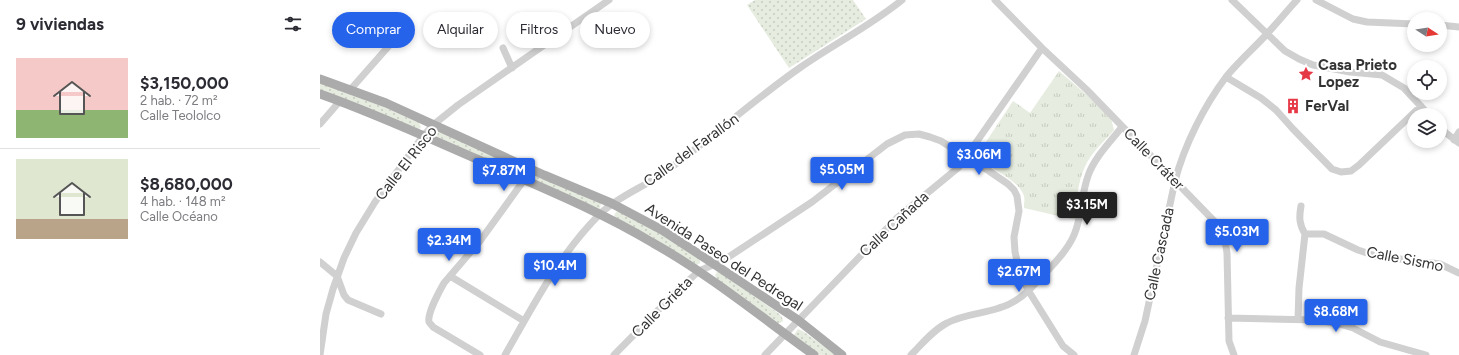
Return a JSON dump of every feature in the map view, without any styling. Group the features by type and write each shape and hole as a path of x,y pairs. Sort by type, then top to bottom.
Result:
{"main road":[{"name":"Avenida Paseo del Pedregal","path":"320,79 386,103 611,203 662,230 714,264 798,320 842,355"},
{"name":"Avenida Paseo del Pedregal","path":"320,94 379,116 600,214 654,243 699,271 814,355"}],"street":[{"name":"Calle El Risco","path":"320,355 326,314 337,276 356,233 375,202 423,136 433,125 458,105 609,0"},
{"name":"Calle del Farallón","path":"505,355 524,321 566,254 611,203 661,175 801,67 869,24 902,0"},
{"name":"Calle Cráter","path":"995,0 1042,48 1087,90 1216,223 1221,231 1228,253 1229,341 1234,355"},
{"path":"1226,77 1261,98 1276,110 1322,160 1332,169 1341,172 1350,171 1359,165 1421,106 1404,88 1382,75 1350,72 1313,65 1299,59 1285,51 1232,0"},
{"name":"Calle Cascada","path":"1134,355 1145,321 1179,165 1198,122 1226,77 1296,0"},
{"path":"1316,0 1353,19 1367,22 1407,24"},
{"path":"1447,26 1459,27"},
{"path":"350,90 388,48"},
{"path":"503,48 512,68"},
{"name":"Calle Cañada","path":"765,355 897,218 959,167 967,158 1042,48"},
{"path":"320,124 340,101"},
{"path":"911,355 934,332 947,323 965,316 1000,308 1018,299 1069,246 1079,221 1088,176 1096,160 1122,127"},
{"path":"1447,133 1457,141 1459,132"},
{"name":"Calle Grieta","path":"614,355 699,271 724,260 812,202 887,144 905,135 918,134 930,137 967,158 1008,184 1014,190 1017,196 1018,210 1014,237 1015,252 1020,269 1028,290 1063,346 1074,355"},
{"path":"480,355 433,327 429,322 431,310 440,291 450,276 480,241 524,180"},
{"path":"1298,319 1299,288 1305,234 1300,225 1299,216 1301,206"},
{"name":"Calle Sismo","path":"1305,234 1324,234 1358,250 1376,256 1440,264 1459,273"},
{"path":"320,262 337,276 344,295 348,300 381,314"},
{"path":"450,276 524,321"},
{"path":"1228,318 1298,319 1336,323 1353,328 1380,342 1426,355"}],"green space":[{"path":"755,0 853,0 866,19 789,68 747,5"},
{"path":"1059,71 1111,118 1114,130 1095,151 1085,166 1078,192 1076,220 1024,208 1024,196 1017,185 978,159 978,154 1013,101 1030,113"},
{"path":"320,83 384,107 419,123 421,127 419,129 320,91"},
{"path":"439,131 601,203 600,209 593,208 436,136 436,133"},
{"path":"619,211 658,232 700,259 700,263 697,265 617,219 614,216 616,212"},
{"path":"717,272 720,272 778,313 782,317 783,321 777,323 717,279 715,275"},
{"path":"798,329 836,355 820,355 796,338 794,335"}],"place":[{"name":"Casa Prieto Lopez","path":"1306,74"},
{"name":"FerVal","path":"1293,106"}]}
